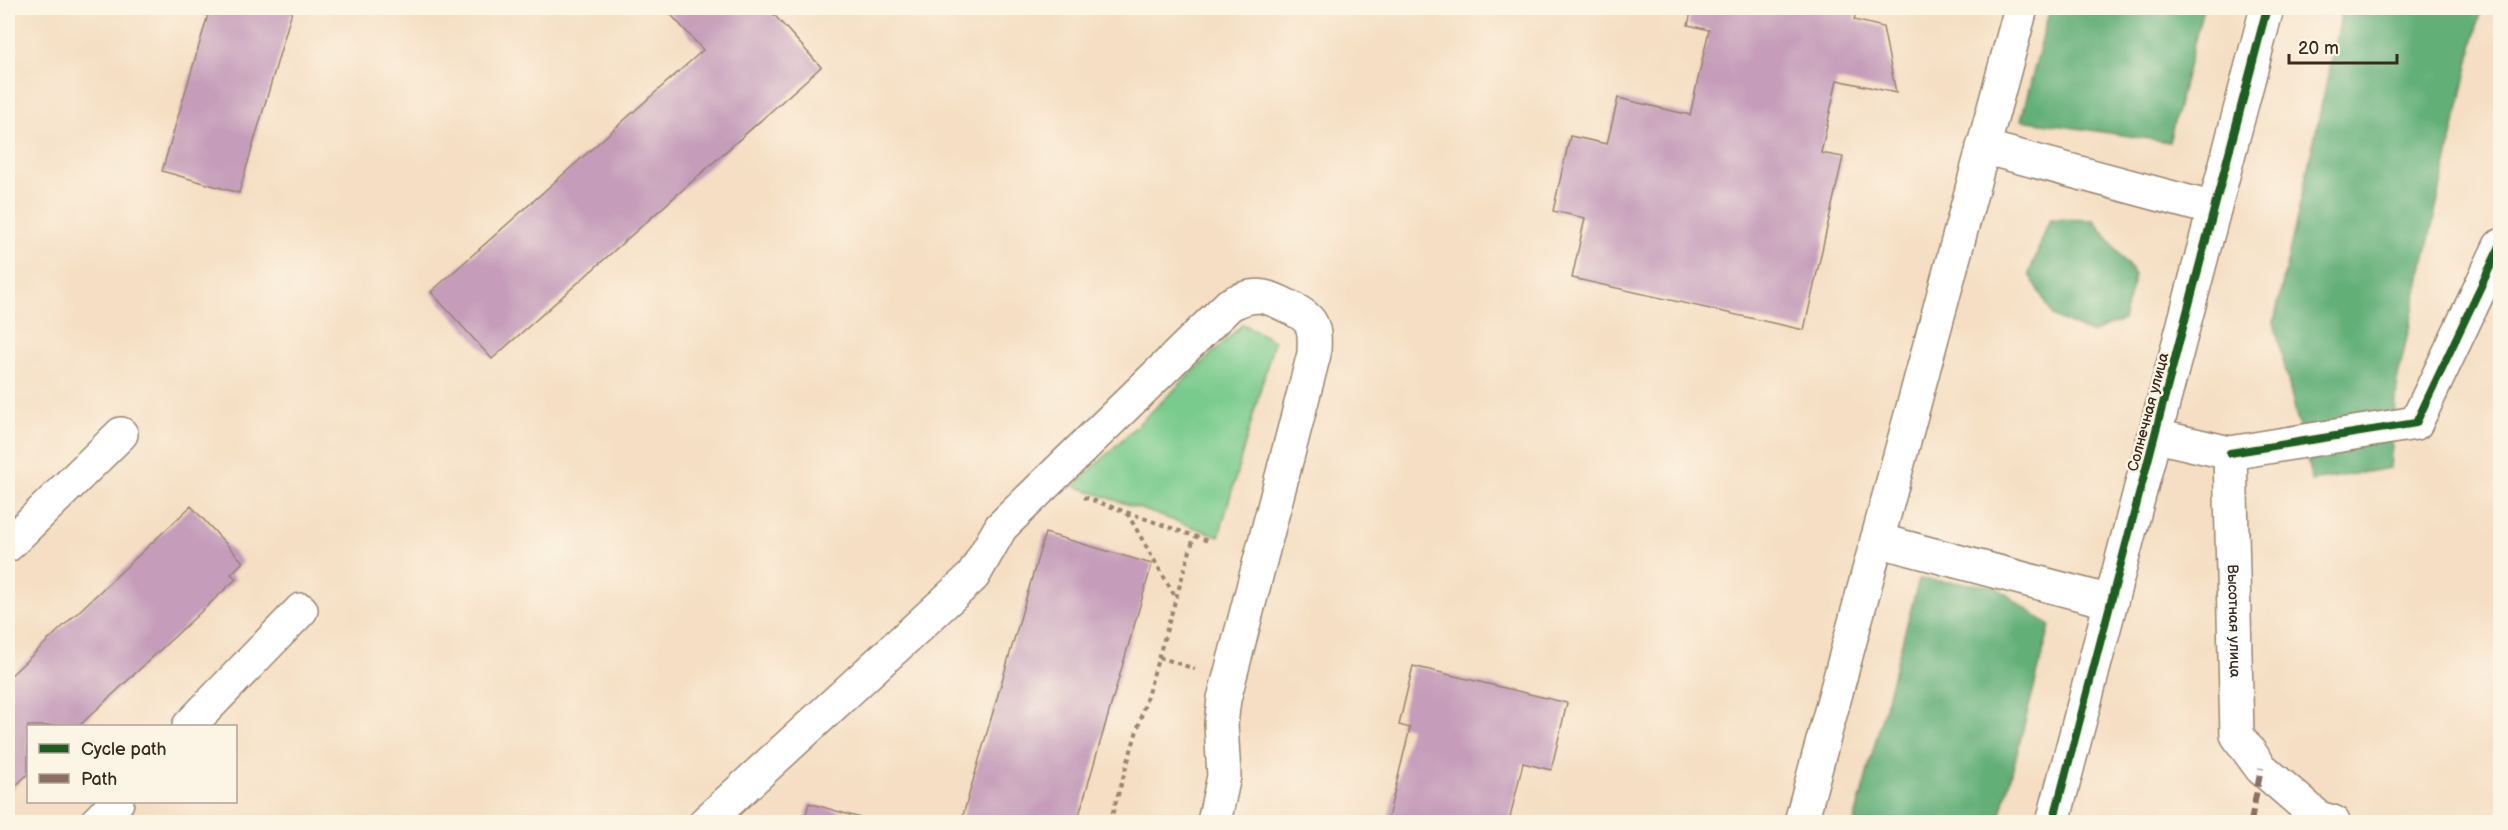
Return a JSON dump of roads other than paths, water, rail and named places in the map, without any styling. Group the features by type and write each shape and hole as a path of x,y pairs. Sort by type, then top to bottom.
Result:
{"street":[{"path":"1801,822 2021,8"},
{"name":"Солнечная улица","path":"2053,822 2267,8"},
{"path":"1983,147 2214,209"},
{"path":"2156,436 2230,453 2416,423 2500,246"},
{"path":"706,822 973,576 1000,527 1229,305 1243,297 1259,295 1275,299 1298,311 1310,321 1315,338 1314,354 1224,699 1221,724 1224,776 1214,822"},
{"path":"8,544 121,434"},
{"name":"Высотная улица","path":"2230,453 2236,735 2260,768 2319,818 2333,822"},
{"path":"1877,540 2111,602"},
{"path":"190,725 301,610"},
{"path":"97,822 115,803"}]}
